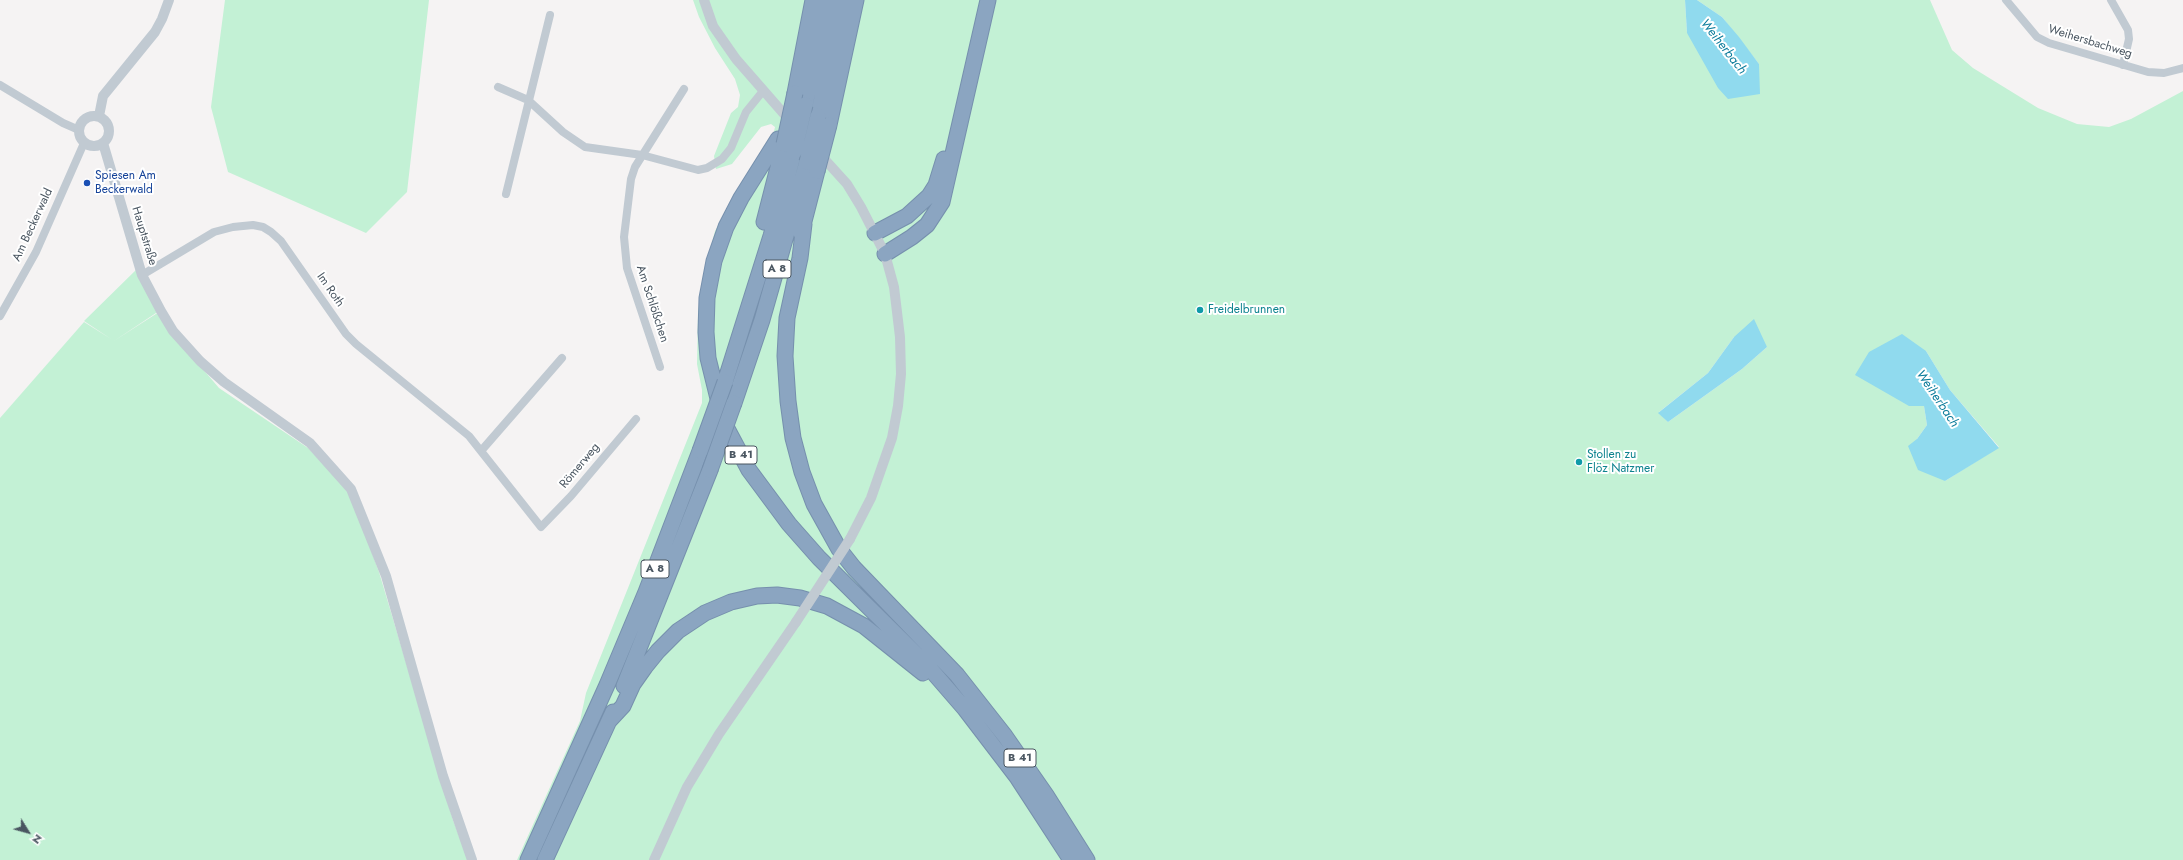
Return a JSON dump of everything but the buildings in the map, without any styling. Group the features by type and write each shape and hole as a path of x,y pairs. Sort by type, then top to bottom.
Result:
{"highway":[{"path":"785,145 813,0"},
{"name":"A 8","path":"528,860 643,600 725,382 746,315 785,145 805,105 828,0"},
{"name":"A 8","path":"545,860 609,722 649,626 734,404 779,263 812,167 823,120 844,0"},
{"path":"823,120 856,0"},
{"path":"875,233 918,208 929,196 936,185 942,169 979,0"},
{"path":"885,254 912,237 927,225 942,202 988,0"},
{"name":"B 41","path":"785,145 741,198 726,226 714,261 707,298 706,332 708,358 724,423 749,470 788,524 819,558 926,664 965,709 1017,777 1071,860"},
{"path":"744,375 776,307 804,224 812,167"},
{"name":"B 41","path":"804,224 800,258 787,318 785,356 788,400 793,438 802,472 814,504 834,542 854,568 957,675 1005,736 1046,795 1087,860"},
{"path":"609,722 623,706 633,684 645,667 658,651 678,631 705,613 731,602 758,596 777,595 800,598 827,606 864,626 887,643 965,709"}],"street":[{"path":"99,116 104,96 155,32 162,19 169,0"},
{"path":"654,860 687,787 719,734 796,622 850,539 864,514 882,471 892,438 898,406 901,374 900,337 894,287 885,254 875,233 847,184 736,59 713,26 704,0"},
{"name":"Weihersbachweg","path":"2006,0 2037,37 2048,43 2148,72 2164,73 2183,68"},
{"path":"2111,0 2128,30 2129,39 2123,65"},
{"path":"506,194 550,15"},
{"path":"0,85 63,123 79,130 84,143 94,146 103,143 108,138 110,129 106,121 99,116 85,118 79,130"},
{"path":"498,87 528,100 563,132 585,147 642,154 688,169 698,170 706,168 722,159 731,148 746,112 763,91"},
{"name":"Am Schlößchen","path":"660,367 627,268 624,237 631,179 642,154 684,89"},
{"name":"Am Beckerwald","path":"0,316 36,252 84,143"},
{"name":"Hauptstraße","path":"103,143 142,275 160,311 173,331 200,361 224,382 310,443 351,489 386,576 443,776 472,860"},
{"name":"Im Roth","path":"142,275 214,232 232,227 253,225 263,227 272,232 281,241 346,334 356,344 457,425 481,451 541,527"},
{"path":"481,451 562,358"},
{"name":"Römerweg","path":"541,527 571,496 636,419"}],"green space":[{"path":"225,0 429,0 407,192 366,233 228,172 211,107"},
{"path":"693,0 1685,0 1687,33 1759,64 1722,17 1697,0 1930,0 1952,50 1973,68 2038,108 2077,124 2109,127 2131,119 2183,91 2183,860 517,860 580,721 586,693 702,403 702,390 697,364 698,312 704,274 715,231 735,195 773,136 775,127 771,124 761,127 732,164 716,169 714,156 731,113 738,107 740,95 735,79 715,48 699,17","holes":["1734,337 1767,347 1742,369 1668,422 1659,412 1708,373","1926,351 1950,390 1999,447 1945,481 1917,439 1927,425 1924,406"]},
{"path":"138,268 159,311 114,341 159,312 172,333 219,388 308,448 349,491 379,572 453,820 468,860 0,860 0,418 84,322 111,339 84,321"}],"water":[{"name":"Weiherbach","path":"1685,0 1697,0 1722,17 1739,37 1759,64 1760,94 1728,99 1718,88 1687,33"},
{"path":"1754,319 1767,347 1742,369 1668,422 1658,413 1708,373 1734,337"},
{"name":"Weiherbach","path":"1902,334 1926,351 1950,390 1999,448 1945,481 1918,470 1908,446 1917,439 1927,425 1924,406 1909,406 1855,375 1869,352"}],"place":[{"name":"Spiesen Am Beckerwald","path":"87,183"},
{"name":"Freidelbrunnen","path":"1200,310"},
{"name":"Stollen zu Flöz Natzmer","path":"1579,462"}]}
